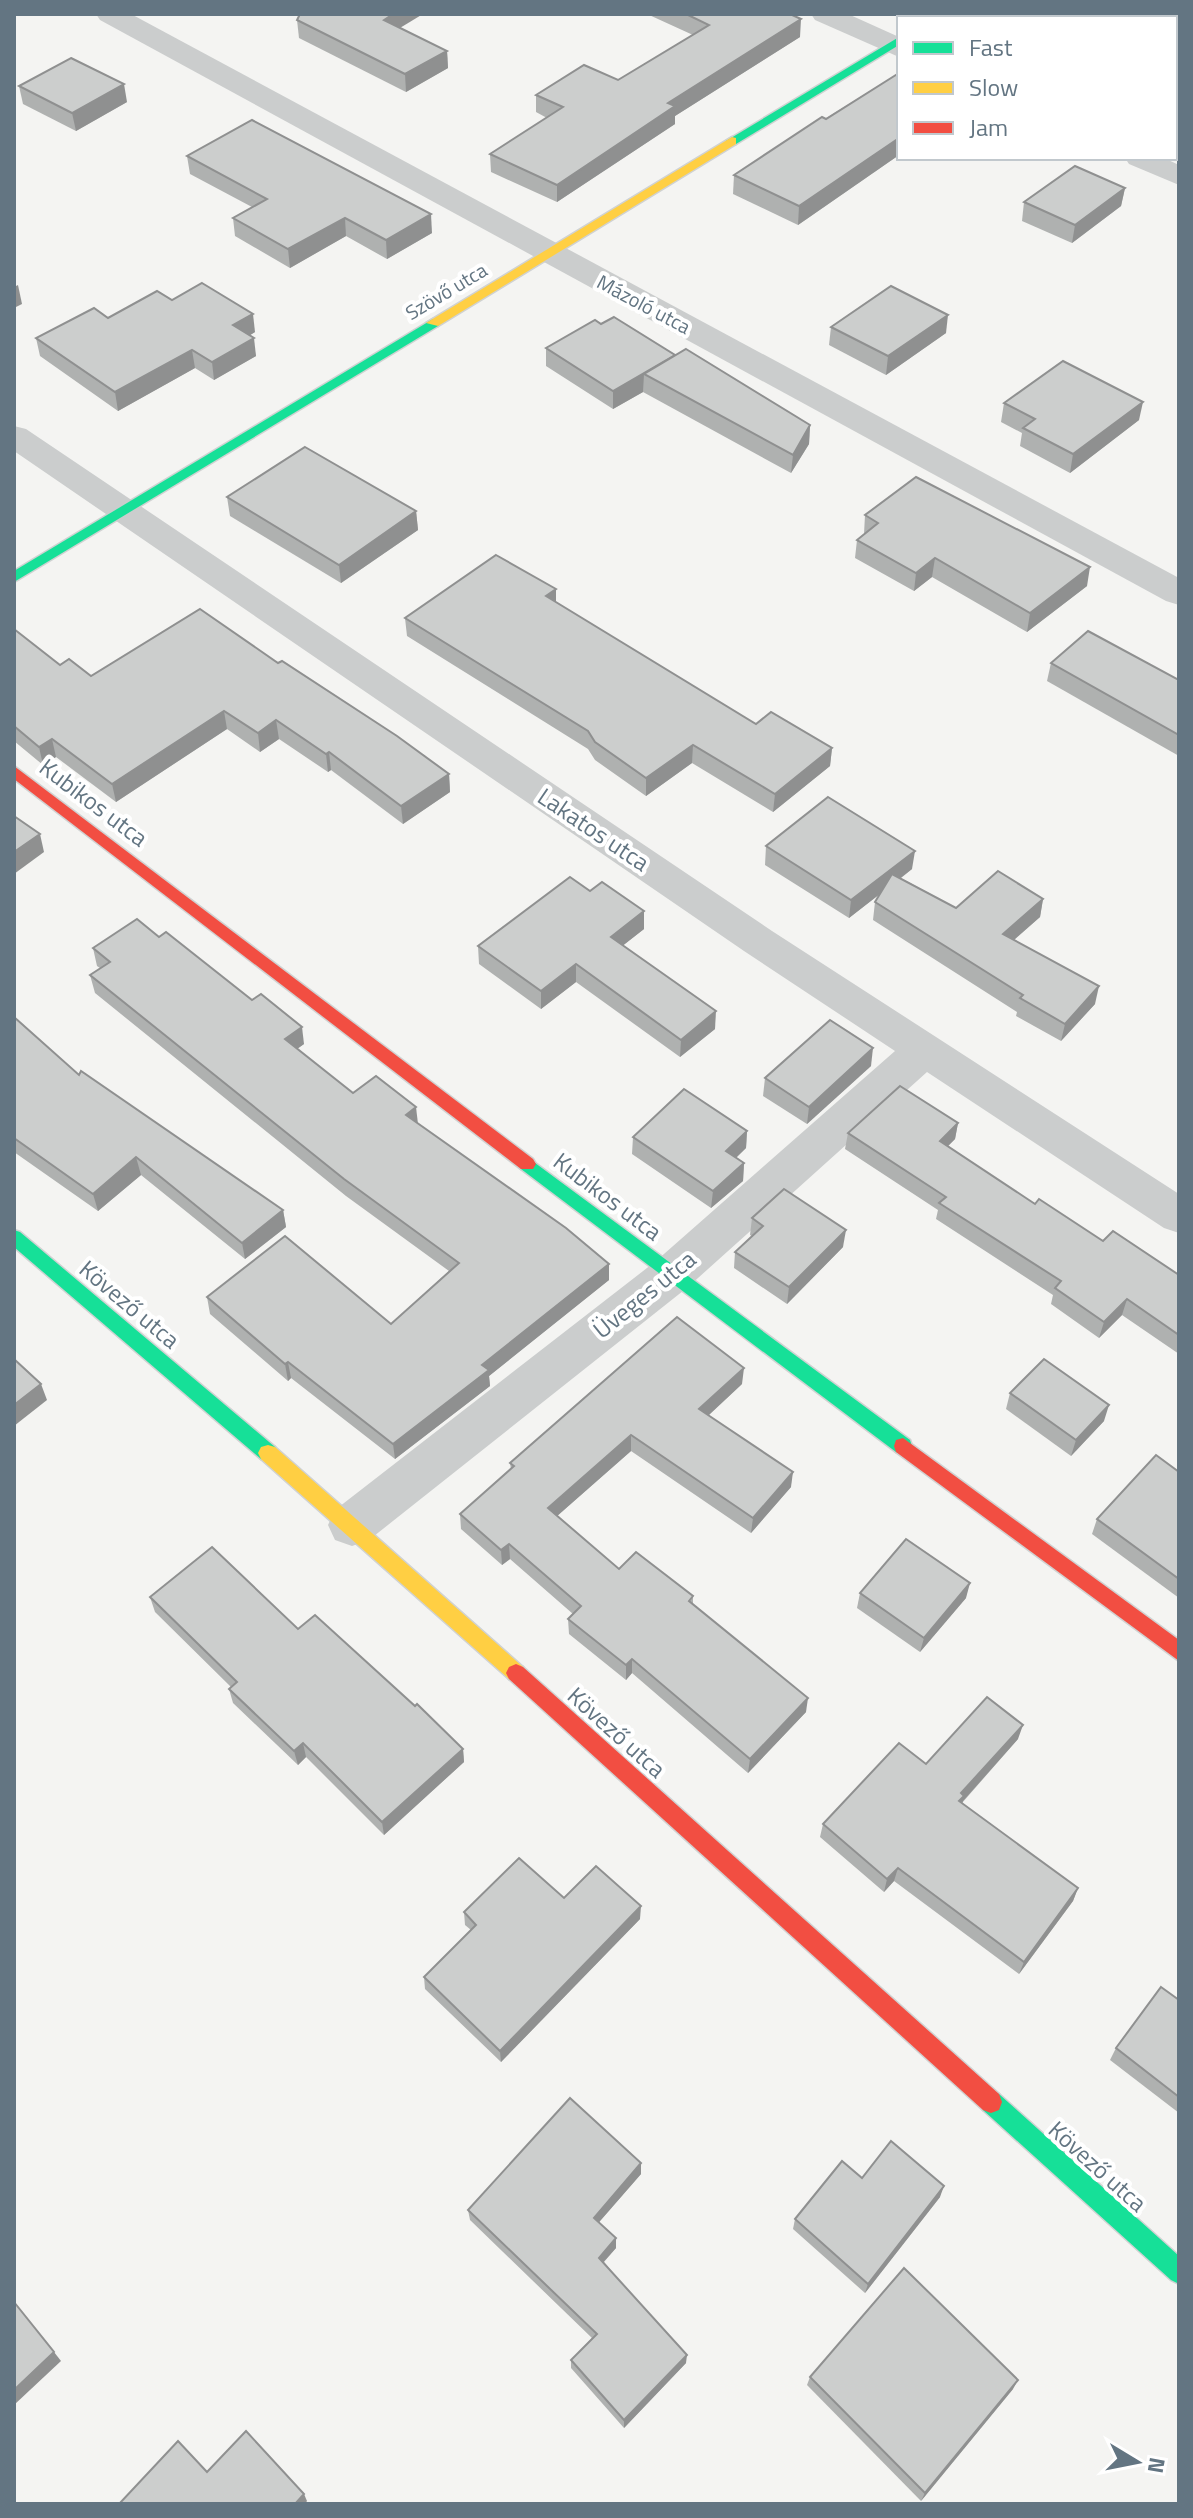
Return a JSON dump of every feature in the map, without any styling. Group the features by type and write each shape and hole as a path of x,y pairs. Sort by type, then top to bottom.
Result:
{"street":[{"name":"Mázoló utca","path":"110,14 1179,593"},
{"path":"825,14 896,44"},
{"name":"Szövő utca","path":"14,577 896,44"},
{"path":"1144,160 1179,176"},
{"name":"Lakatos utca","path":"14,436 758,941 1179,1216"},
{"name":"Kubikos utca","path":"14,771 672,1274 1179,1652"},
{"name":"Üveges utca","path":"352,1525 672,1274 925,1049"},
{"name":"Kövező utca","path":"14,1237 352,1525 1179,2272"}],"building":[{"path":"300,14 393,14 384,20 447,51 405,74 297,20"},
{"path":"686,14 790,14 801,19 668,103 675,106 557,185 490,154 563,107 536,95 584,65 618,80 709,25"},
{"path":"1106,14 1155,14 1152,16"},
{"path":"71,58 124,84 72,113 19,86"},
{"path":"897,74 897,139 799,206 734,175 822,117 826,119"},
{"path":"252,120 431,214 386,240 345,218 288,249 233,218 267,199 187,156"},
{"path":"1075,166 1125,188 1075,225 1024,202"},
{"path":"202,283 253,314 233,325 254,338 212,362 192,350 115,392 36,338 94,308 108,318 157,291 172,300"},
{"path":"891,286 948,315 888,356 831,327"},
{"path":"614,317 675,355 613,391 546,348 595,320 601,324"},
{"path":"686,349 810,425 793,455 644,374"},
{"path":"1063,361 1143,402 1073,454 1023,428 1035,419 1004,403"},
{"path":"305,447 416,511 339,565 227,497"},
{"path":"916,477 1090,567 1030,613 935,558 916,573 857,540 878,523 865,515"},
{"path":"496,555 556,589 546,596 756,724 771,712 832,748 775,794 693,745 646,778 595,742 588,731 405,618"},
{"path":"200,609 278,663 282,661 397,736 449,774 401,806 329,752 326,754 276,720 258,733 224,711 112,784 52,739 39,747 14,726 14,629 60,665 69,659 91,676"},
{"path":"1088,631 1179,680 1179,735 1051,663"},
{"path":"828,797 915,851 851,900 766,846"},
{"path":"14,816 40,834 14,852"},
{"path":"998,871 1043,899 1003,934 1099,986 1065,1024 1020,998 1023,995 875,902 892,874 956,908"},
{"path":"570,877 590,891 602,882 644,911 611,937 716,1011 681,1040 576,964 541,991 478,946"},
{"path":"137,919 159,937 166,932 252,1000 261,994 302,1027 285,1039 353,1093 376,1076 416,1107 406,1115 566,1228 609,1264 482,1365 489,1370 393,1444 288,1362 285,1364 207,1297 285,1236 391,1324 459,1263 344,1179 90,975 110,962 93,948"},
{"path":"14,1017 79,1075 81,1071 283,1210 242,1243 136,1157 93,1194 14,1138"},
{"path":"830,1020 873,1048 809,1107 765,1078"},
{"path":"900,1086 958,1123 940,1141 1035,1204 1039,1199 1103,1241 1113,1231 1179,1275 1179,1335 1127,1299 1104,1322 1055,1288 1061,1281 939,1203 946,1197 848,1133"},
{"path":"684,1089 747,1131 726,1151 744,1163 713,1191 633,1137"},
{"path":"784,1189 846,1230 789,1287 735,1252 763,1226 752,1218"},
{"path":"677,1317 744,1368 699,1409 793,1472 753,1518 631,1435 548,1508 619,1569 636,1552 693,1596 689,1601 808,1698 750,1759 632,1659 626,1665 568,1619 581,1606 509,1544 501,1550 460,1514 514,1466 510,1463"},
{"path":"14,1359 41,1384 14,1405"},
{"path":"1044,1359 1109,1405 1076,1440 1010,1393"},
{"path":"1156,1455 1179,1472 1179,1579 1097,1519"},
{"path":"906,1539 970,1583 924,1638 860,1593"},
{"path":"212,1547 298,1629 315,1615 415,1706 417,1704 463,1749 382,1822 303,1743 294,1751 229,1689 237,1682 150,1597"},
{"path":"987,1697 1023,1725 961,1793 964,1796 959,1801 1078,1888 1024,1962 898,1868 887,1879 823,1824 899,1743 926,1764"},
{"path":"519,1858 564,1898 596,1866 641,1906 500,2051 424,1977 476,1925 464,1912"},
{"path":"1161,1987 1179,2000 1179,2097 1116,2048"},
{"path":"570,2098 641,2163 594,2218 616,2238 599,2258 687,2355 624,2420 571,2360 597,2334 468,2210"},
{"path":"891,2141 944,2186 868,2284 795,2219 842,2161 862,2178"},
{"path":"904,2268 1018,2380 925,2493 810,2377"},
{"path":"14,2302 54,2352 14,2390"},
{"path":"246,2431 304,2494 295,2504 119,2504 178,2441 207,2472"}],"traffic: fast":[{"path":"732,141 897,41"},
{"path":"14,577 433,323"},
{"path":"527,1164 903,1446"},
{"path":"14,1237 268,1453"},
{"path":"991,2102 1179,2272"}],"traffic: slow":[{"path":"433,323 732,141"},
{"path":"268,1453 516,1673"}],"traffic: jam":[{"path":"940,16 943,14"},
{"path":"14,771 527,1164"},
{"path":"903,1446 1179,1652"},
{"path":"516,1673 991,2102"}]}
